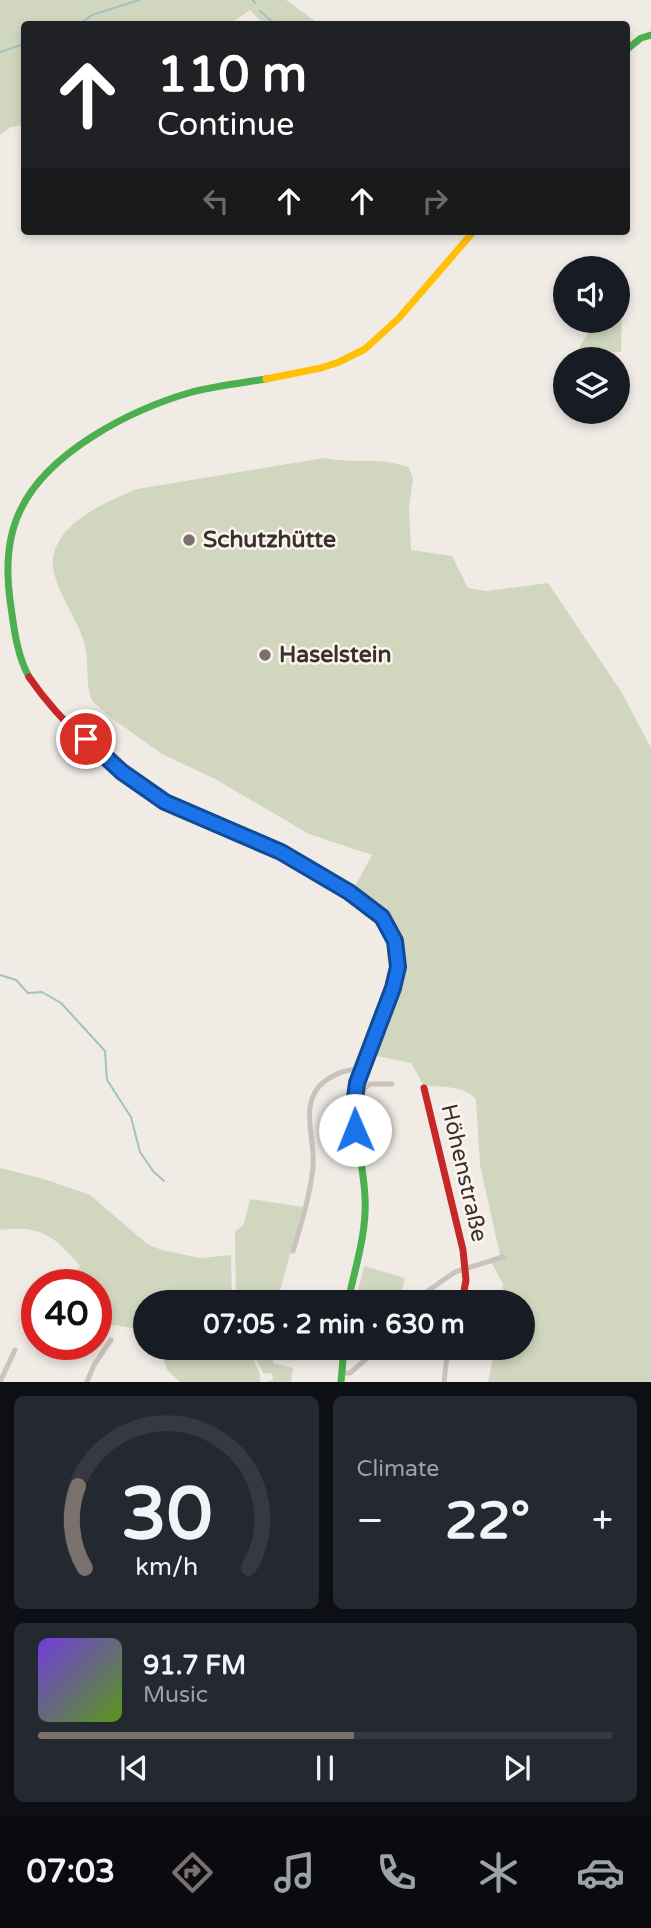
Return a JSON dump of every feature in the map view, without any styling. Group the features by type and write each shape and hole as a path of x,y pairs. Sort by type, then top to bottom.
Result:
{"street":[{"path":"630,47 641,38 651,35"},
{"path":"351,1290 365,1225 354,1105 360,1069 393,988 398,967 395,941 382,917 349,892 281,852 165,802 122,772 69,723 30,681 23,667 14,632 8,582 8,552 13,526 27,496 45,472 71,450 141,411 177,397 327,367 353,356 391,327 471,235"},
{"path":"293,1251 313,1170 310,1101 318,1087 332,1076 346,1070 360,1069"},
{"path":"354,1105 359,1102 365,1088 370,1084 392,1084"},
{"name":"Höhenstraße","path":"424,1088 460,1233 465,1268 463,1290"},
{"path":"428,1290 465,1268 503,1257"},
{"path":"0,1381 15,1350"},
{"path":"87,1382 97,1360"},
{"path":"341,1382 343,1360"},
{"path":"342,1373 350,1373 365,1360"},
{"path":"444,1382 447,1360"}],"green space":[{"path":"0,0 286,0 315,21 260,21 250,10 234,21 21,21 21,125 11,127 0,135"},
{"path":"588,333 621,333 621,347 580,347"},
{"path":"324,458 387,462 408,467 413,478 409,508 411,550 452,556 468,588 486,591 548,583 622,693 651,748 651,1382 488,1382 493,1360 535,1360 535,1290 503,1290 503,1284 490,1260 500,1255 480,1165 476,1099 459,1089 424,1086 411,1063 377,1056 400,985 403,964 401,945 393,927 378,908 354,888 372,855 309,834 215,779 162,754 93,702 84,643 60,590 54,573 53,557 58,543 79,519 137,489"},
{"path":"0,1168 44,1179 90,1195 147,1244 162,1250 200,1258 231,1255 232,1290 133,1290 133,1328 112,1325 112,1269 78,1269 80,1266 63,1247 46,1235 26,1229 0,1230"},
{"path":"250,1199 303,1207 280,1290 236,1290 235,1232 244,1224"},
{"path":"364,1266 405,1278 402,1290 358,1290"},
{"path":"163,1360 254,1360 260,1374 260,1382 180,1382 168,1371"},
{"path":"257,1360 273,1360 273,1363 293,1368 291,1382 266,1382 273,1380 272,1374 263,1373"}],"waterway":[{"path":"84,21 92,15 139,0"},
{"path":"260,11 272,21"},
{"path":"0,52 21,45"},
{"path":"0,975 16,980 28,993 42,992 61,1003 105,1051 107,1080 131,1117 140,1152 164,1181"}],"traffic: fast":[{"path":"630,47 641,38 651,35"},
{"path":"29,677 16,640 8,566 16,521 33,490 70,452 144,409 192,392 266,379"},
{"path":"251,838 311,869 365,904 379,916 395,943 398,960 396,980 364,1061 355,1097 355,1122 365,1211 351,1290"},
{"path":"341,1382 343,1360"}],"traffic: slow":[{"path":"266,379 321,368 365,349 399,318 471,235"}],"traffic: jam":[{"path":"29,677 72,729 126,776 162,800 251,838"},
{"path":"424,1088 463,1250 466,1280 464,1290"}],"place":[{"name":"Schutzhütte","path":"189,540"},
{"name":"Haselstein","path":"265,655"}],"route":[{"path":"86,739 122,772 165,802 281,852 349,892 382,917 395,941 398,967 393,988 360,1069 354,1105 355,1130"}]}
